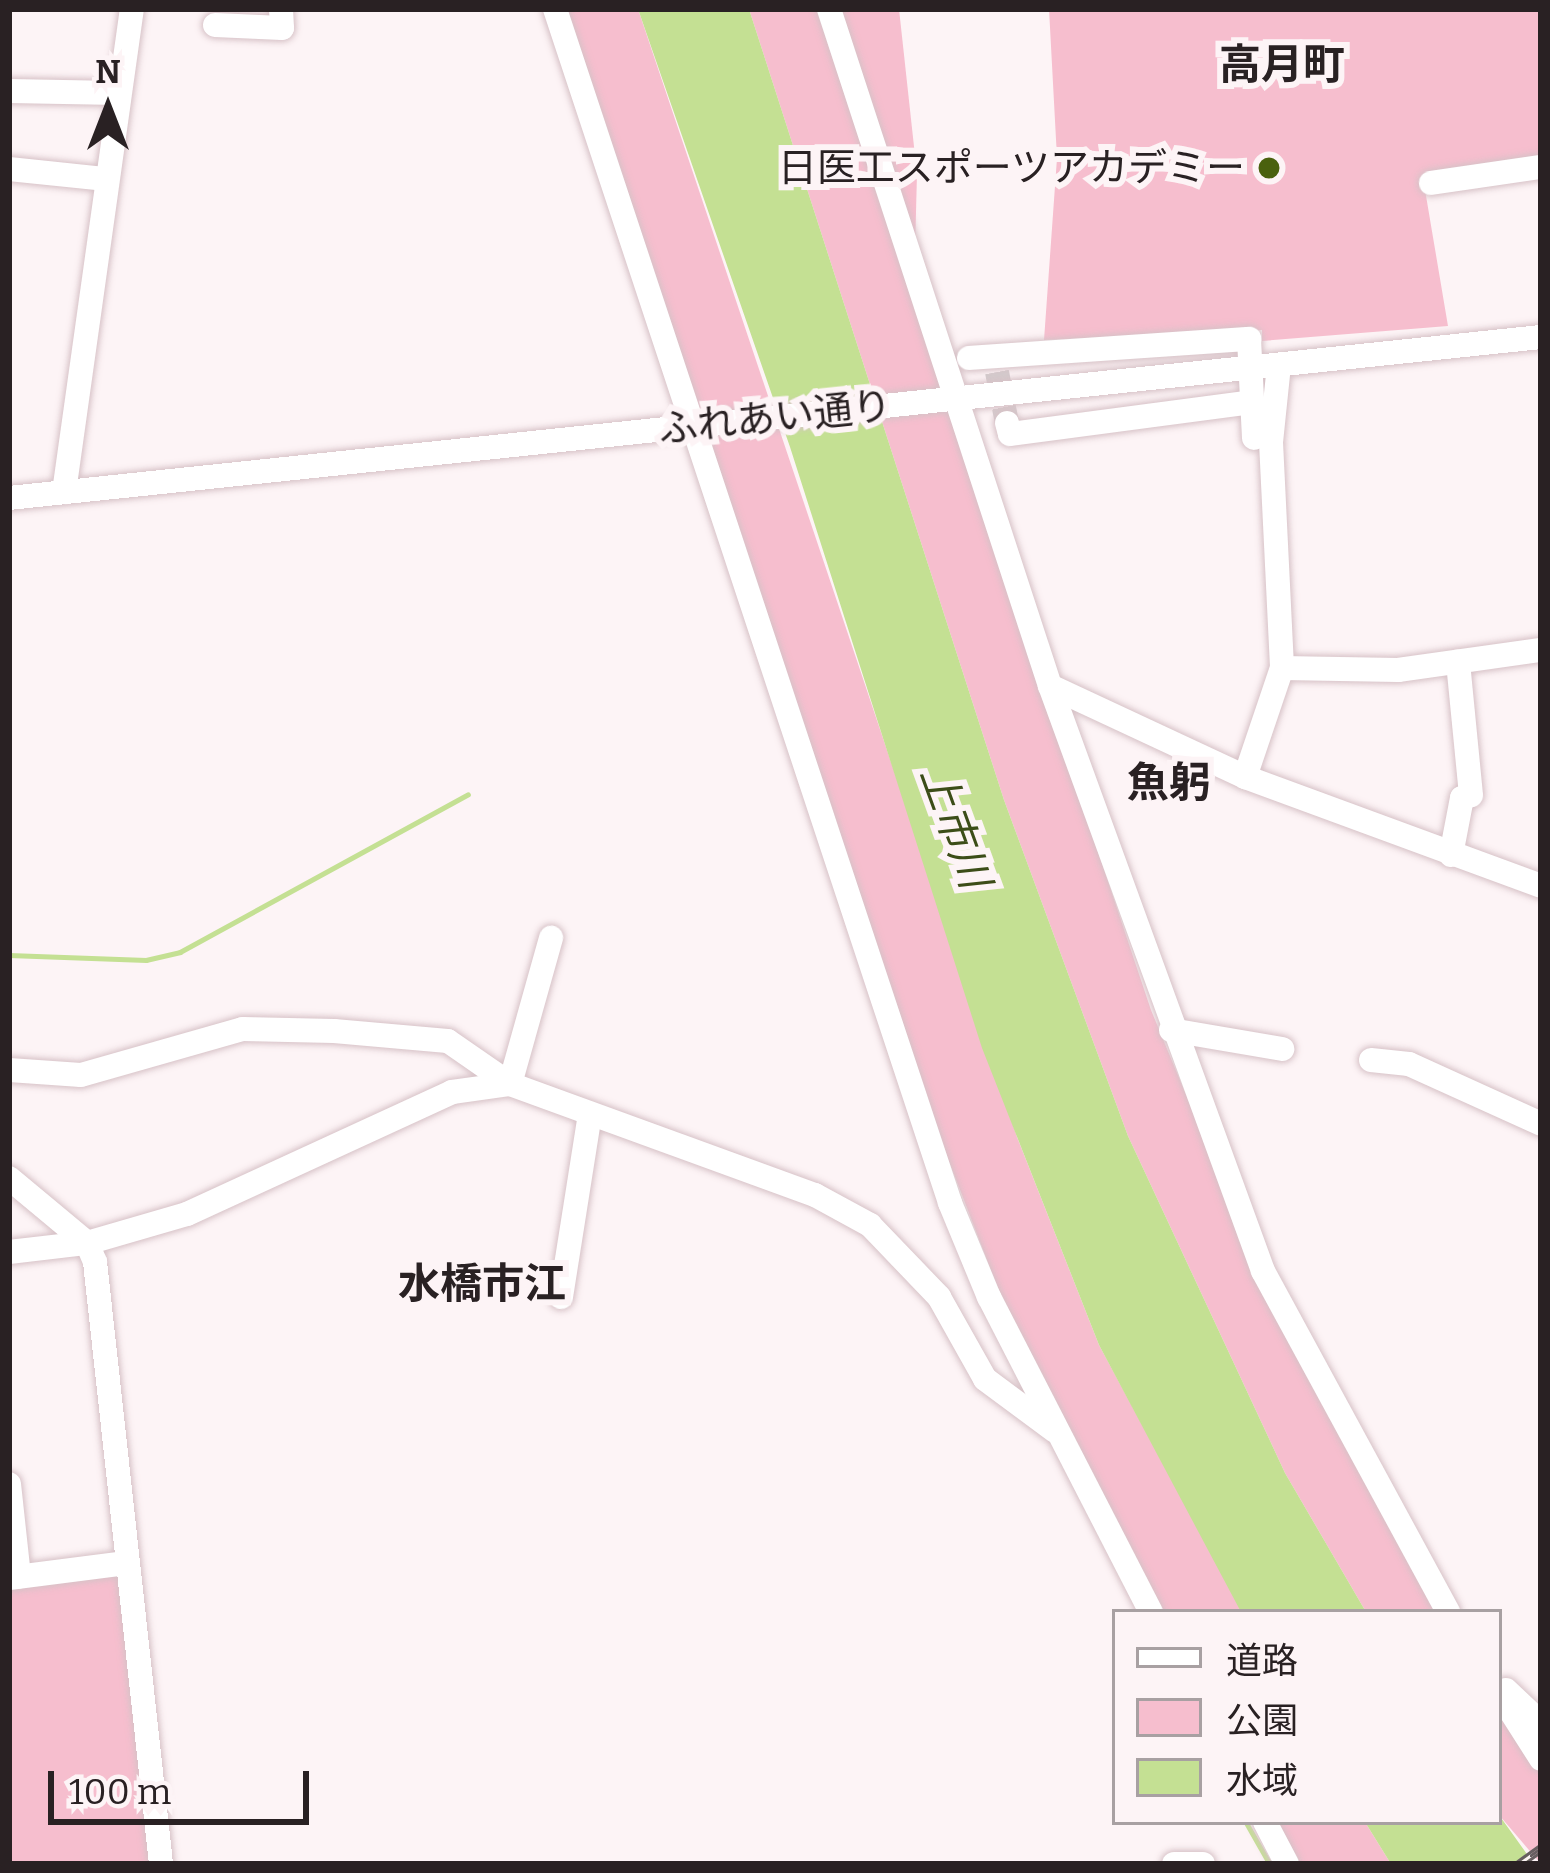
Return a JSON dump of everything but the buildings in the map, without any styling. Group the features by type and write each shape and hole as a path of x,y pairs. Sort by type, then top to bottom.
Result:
{"street":[{"path":"64,492 132,9"},
{"path":"215,25 281,28 281,9"},
{"path":"555,9 700,427 950,1203 1149,1609"},
{"path":"830,9 946,399 1171,1030 1263,1271 1446,1609"},
{"path":"9,92 118,94"},
{"path":"1431,183 1541,167"},
{"path":"9,169 106,179"},
{"name":"ふれあい通り","path":"9,498 1541,337"},
{"path":"987,362 1250,339 1254,438"},
{"path":"1245,777 1282,668 1271,442 1280,365"},
{"path":"1006,423 1010,434 1253,402"},
{"path":"1282,668 1398,670 1541,650"},
{"path":"1451,855 1462,798 1471,795 1458,662"},
{"path":"1050,686 1245,777 1541,886"},
{"path":"510,1084 551,938"},
{"path":"9,1070 81,1075 243,1030 334,1030 448,1041 510,1084 815,1195 870,1225 939,1297 986,1379 1061,1436"},
{"path":"1171,1030 1282,1049"},
{"path":"1371,1060 1409,1064 1541,1124"},
{"path":"9,1252 87,1243 187,1214 452,1092 510,1084"},
{"path":"561,1297 590,1114"},
{"path":"9,1178 87,1243 161,1864"},
{"path":"9,1484 14,1577 126,1563"},
{"path":"1502,1690 1535,1707"},
{"path":"1502,1694 1541,1759"},
{"path":"1267,1825 1287,1864"},
{"path":"1174,1864 1203,1864"}],"green space":[{"path":"567,9 638,9 1017,1137 1099,1345 1241,1609 1155,1609 1009,1317 937,1130"},
{"path":"749,9 816,9 1151,1010 1273,1306 1437,1609 1364,1609 1285,1473 1128,1136 1004,800"},
{"path":"840,9 899,9 917,174 915,250"},
{"name":"日医工スポーツアカデミー","path":"1049,9 1540,9 1541,158 1423,178 1448,326 1262,341 1262,330 1044,340 1057,158"},
{"path":"126,1563 155,1864 9,1864 9,1578"},
{"path":"1502,1701 1541,1739 1541,1864 1502,1818"},
{"path":"1280,1825 1367,1825 1391,1864 1301,1864"}],"water":[{"name":"上市川","path":"638,9 749,9 1004,800 1128,1136 1285,1473 1364,1609 1239,1609 1099,1345 982,1048 790,447"},
{"path":"1502,1819 1534,1864 1391,1864 1367,1825 1502,1825"}],"waterway":[{"path":"9,955 146,960 180,952 468,794"},
{"path":"1248,1825 1270,1864"}],"tunnel":[{"path":"997,372 1007,423"}],"railway":[{"path":"1519,1864 1541,1848"}],"place":[{"name":"日医工スポーツアカデミー","path":"1269,168"}],"district":[{"name":"高月町","path":"1282,65"},
{"name":"魚躬","path":"1169,783"},
{"name":"水橋市江","path":"482,1284"}]}
